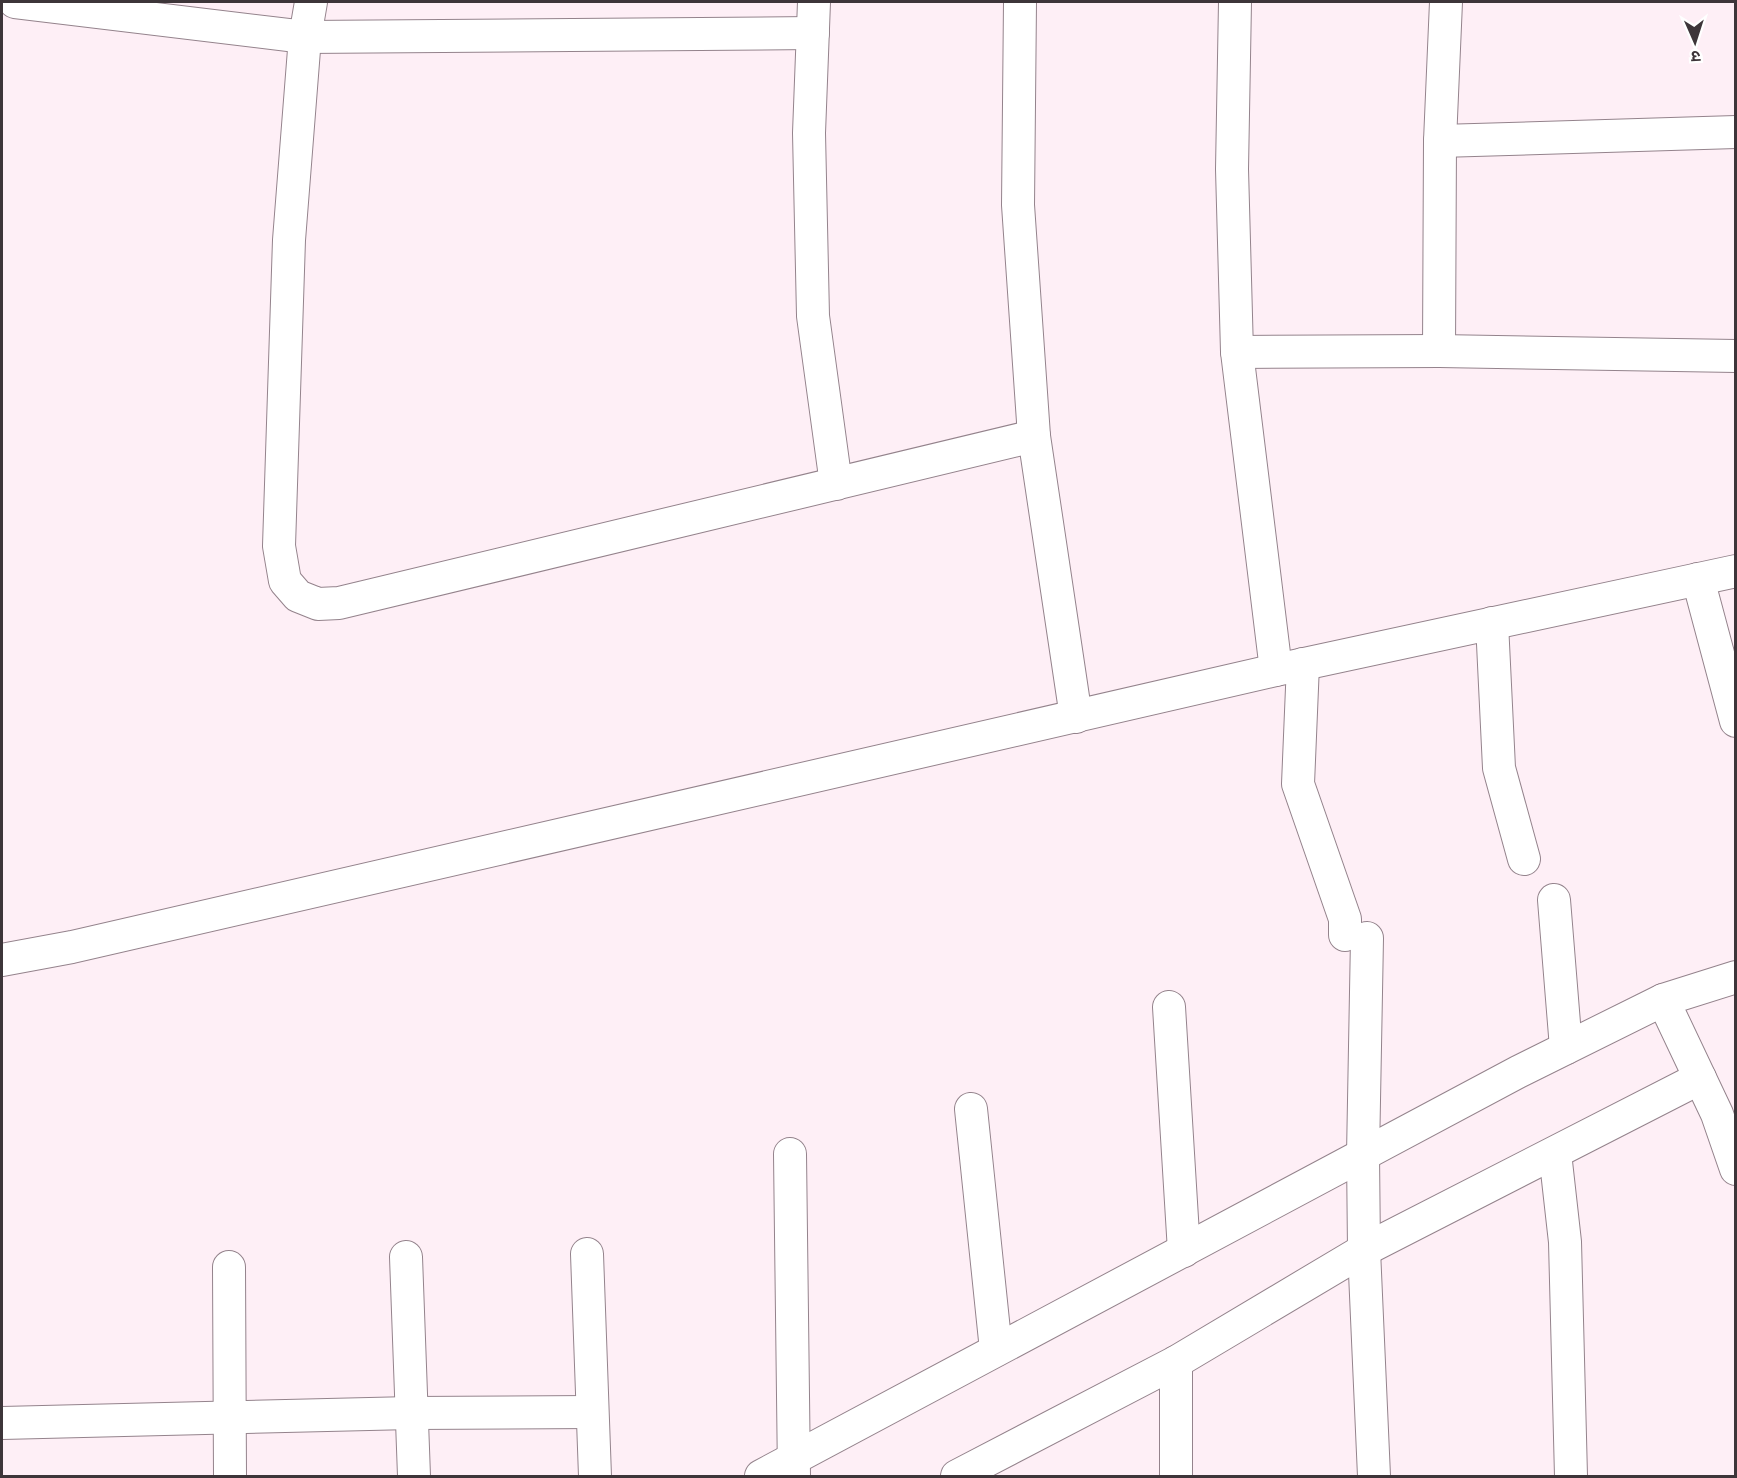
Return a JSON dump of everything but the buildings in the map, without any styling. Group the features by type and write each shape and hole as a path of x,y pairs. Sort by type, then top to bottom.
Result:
{"street":[{"path":"15,2 305,37 813,33"},
{"path":"310,2 305,37 289,240 279,546 285,581 298,596 318,604 339,603 1034,436"},
{"path":"814,2 809,133 813,316 836,484"},
{"path":"1020,2 1018,205 1034,436 1076,717"},
{"path":"1235,2 1232,169 1237,352 1289,668 1298,784 1344,919 1356,936 1364,1250 1374,1476"},
{"path":"1439,351 1440,141 1446,2"},
{"path":"1440,141 1736,132"},
{"path":"1237,352 1439,351 1736,356"},
{"path":"2,960 72,947 1289,668 1736,571"},
{"path":"1698,579 1736,721"},
{"path":"1492,623 1499,768 1524,859"},
{"path":"1554,900 1566,1048"},
{"path":"761,1476 793,1468 996,1350 1518,1072 1663,1000 1736,977"},
{"path":"1663,1000 1717,1114 1736,1168"},
{"path":"1169,1007 1184,1251"},
{"path":"957,1476 991,1467 1176,1362 1364,1250 1700,1078"},
{"path":"971,1109 996,1350"},
{"path":"1555,1153 1565,1242 1570,1476"},
{"path":"790,1154 793,1468"},
{"path":"588,1254 595,1476"},
{"path":"406,1257 414,1476"},
{"path":"229,1267 230,1476"},
{"path":"1176,1362 1176,1476"},
{"path":"2,1423 411,1413 592,1412"}]}
